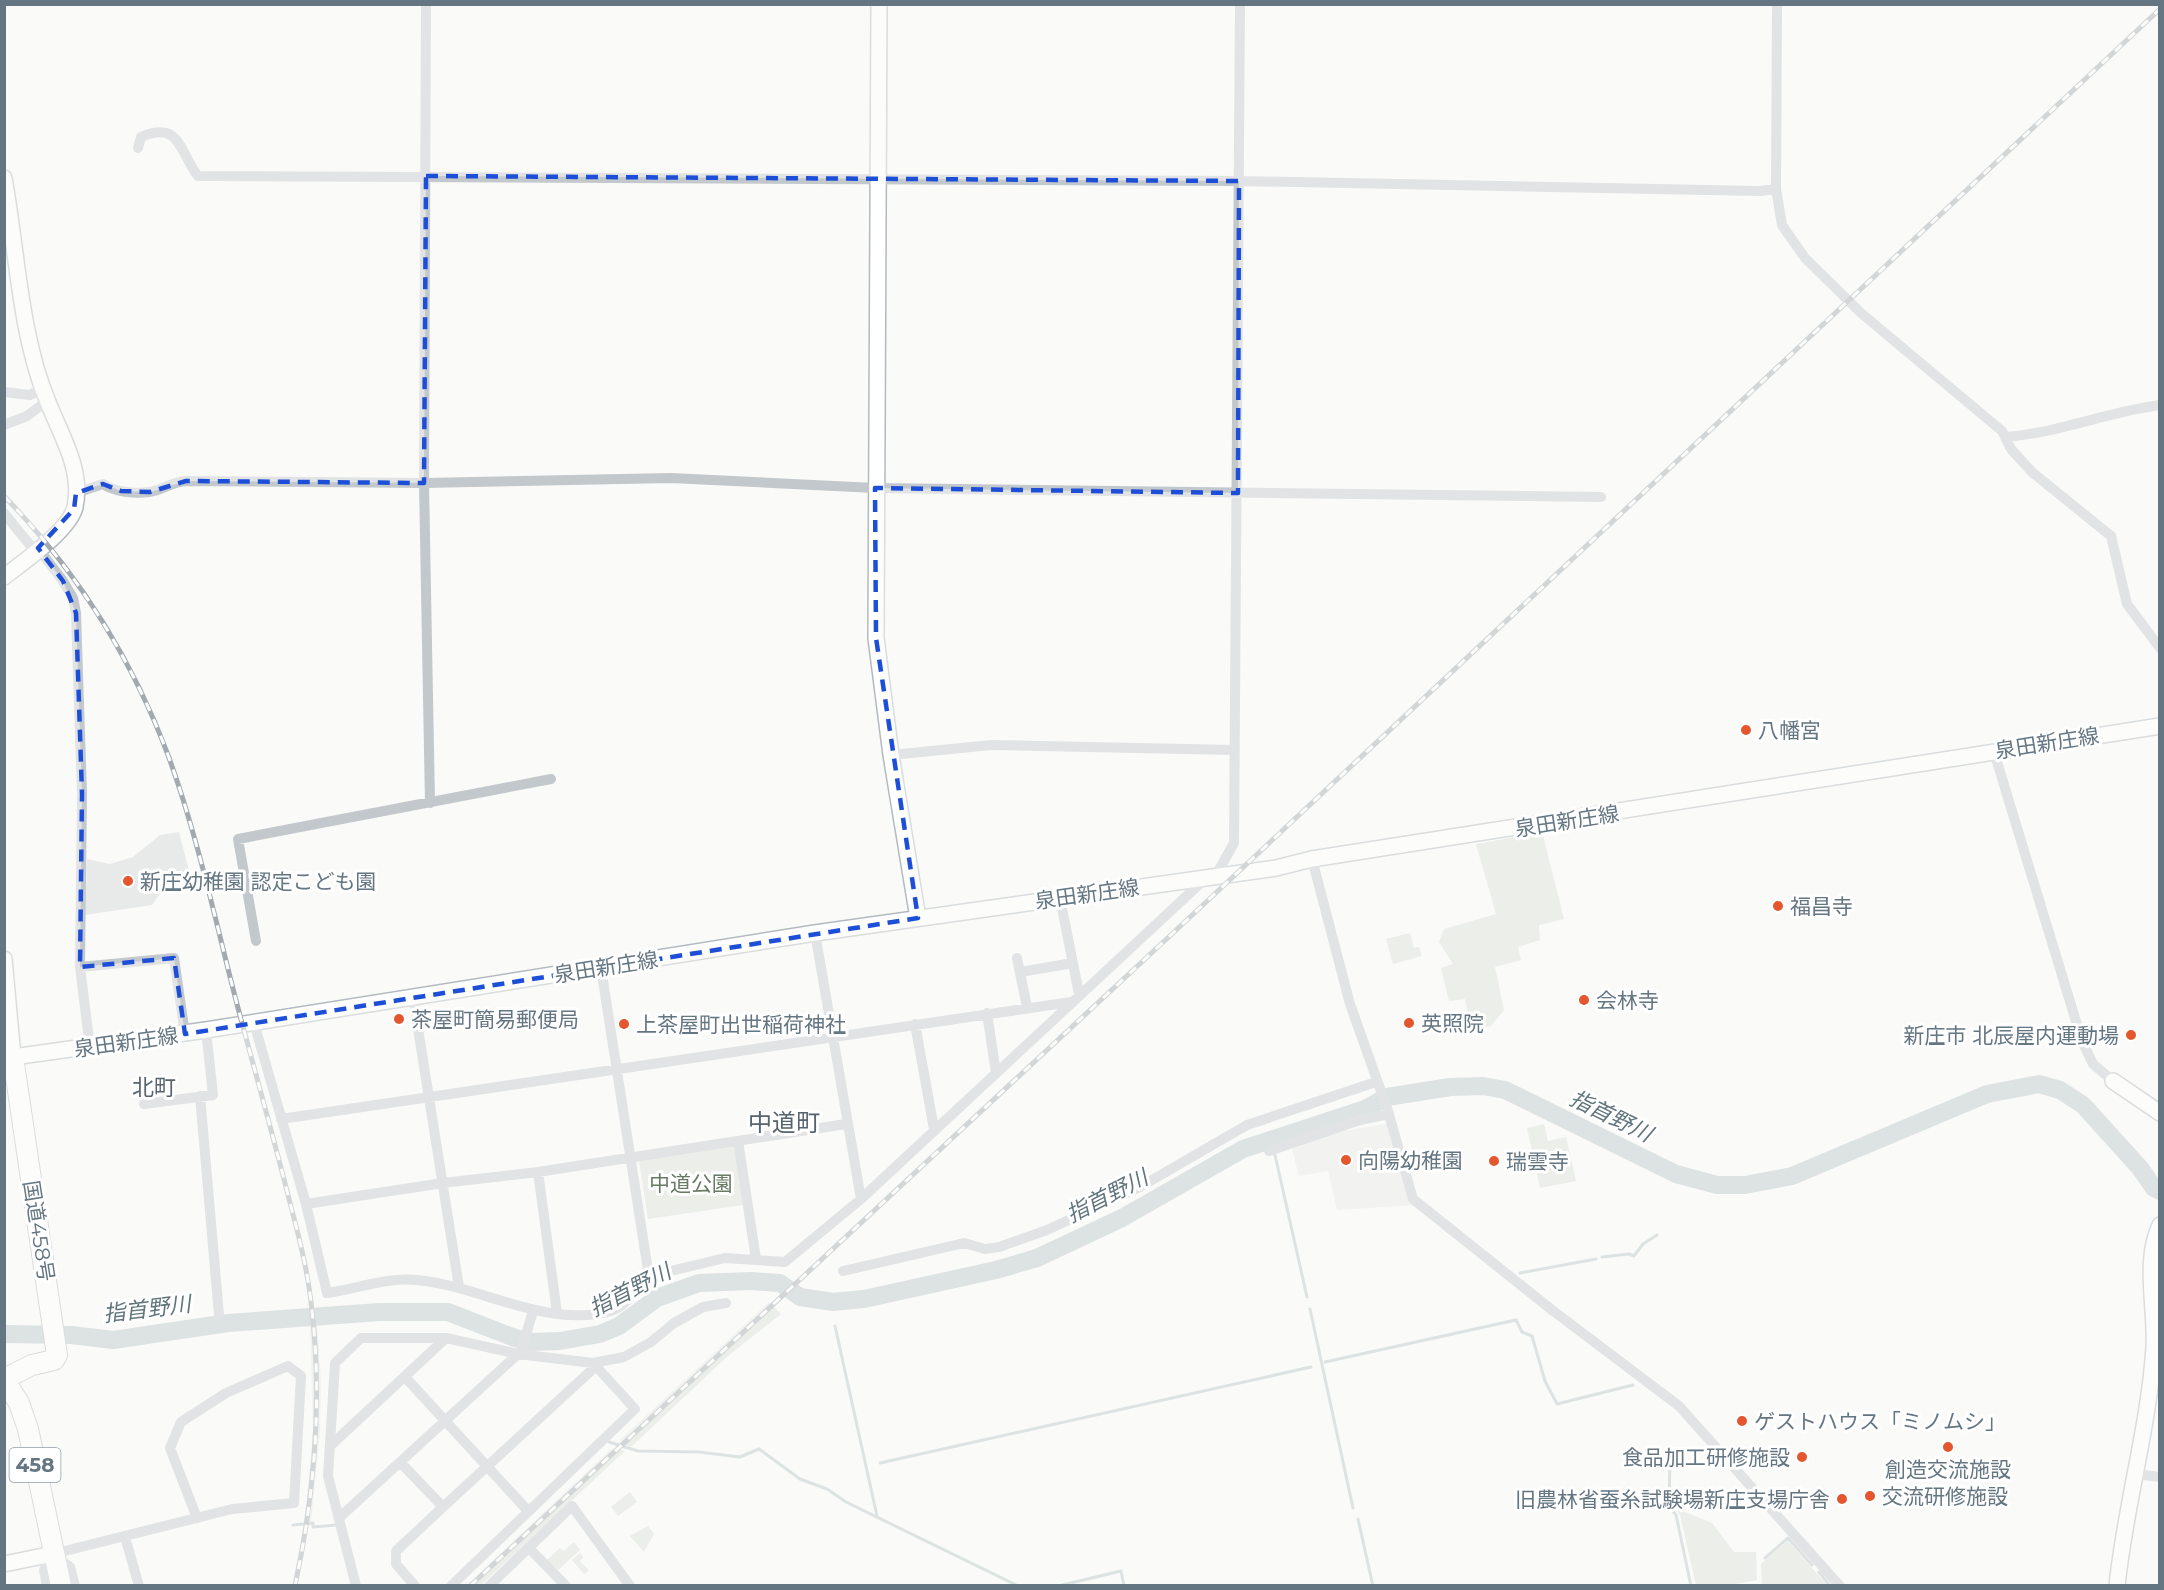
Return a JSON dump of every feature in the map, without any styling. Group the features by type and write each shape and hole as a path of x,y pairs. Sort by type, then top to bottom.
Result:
{"highway":[{"name":"国道458号","path":"9,1058 57,1355 54,1360 32,1365 4,1379 19,1403 28,1429 61,1586"}],"main road":[{"path":"879,4 876,638 891,755 918,918"},
{"path":"4,178 28,338 45,395 71,453 76,493 75,509 57,532 4,577"},
{"name":"泉田新庄線","path":"9,1058 185,1034 815,933 1276,868 1312,860 2160,726"},
{"path":"4,959 9,1058"},
{"path":"2113,1081 2160,1113"},
{"path":"2117,1586 2122,1544 2156,1364 2151,1256 2157,1230"},
{"path":"4,1564 53,1554"}],"street":[{"path":"426,4 424,483 430,803"},
{"path":"254,1023 306,1204 327,1293 391,1279 459,1287 533,1311 557,1313 611,1311 649,1277 713,1260 756,1259 785,1262 861,1199 1075,998 1211,878 1234,843 1240,4"},
{"path":"1777,4 1776,189 1782,225 1805,258 1861,313 2002,431 2011,449 2033,473 2111,536 2127,604 2160,648"},
{"path":"138,148 141,137 156,130 169,134 180,145 198,176 1239,181 1760,191 1776,189"},
{"path":"4,392 45,395"},
{"path":"4,425 27,416 45,395"},
{"path":"2005,437 2034,435 2121,410 2160,405"},
{"path":"76,493 103,484 121,491 150,492 173,482 186,481 424,483 671,478 875,488 1601,497"},
{"path":"4,513 30,545 39,548 63,581 73,598 76,613 82,794 80,967 90,1048"},
{"path":"891,755 991,745 1234,750"},
{"path":"1994,752 2082,1041 2093,1064 2113,1081"},
{"path":"256,941 238,839 551,779"},
{"path":"1312,860 1329,932 1350,1004 1374,1067 1376,1082 1389,1112 1413,1199 1575,1328 1679,1406 1839,1586"},
{"path":"1060,898 1073,963 1075,998"},
{"path":"815,933 846,1124 861,1199"},
{"path":"80,967 174,957 185,1034"},
{"path":"1017,958 1027,1007"},
{"path":"1020,972 1073,963"},
{"path":"601,968 649,1277"},
{"path":"413,997 431,1096 459,1287"},
{"path":"281,1119 1075,998"},
{"path":"987,1013 996,1073"},
{"path":"915,1024 934,1129"},
{"path":"144,1104 213,1095 206,1030"},
{"path":"843,1271 964,1243 985,1249 992,1248 1037,1233 1140,1187 1247,1125 1376,1082"},
{"path":"200,1096 219,1315"},
{"path":"1269,1151 1389,1112"},
{"path":"306,1204 443,1183 538,1172 846,1124"},
{"path":"738,1142 756,1259"},
{"path":"538,1172 557,1313"},
{"path":"356,1586 328,1476 335,1363 361,1338 446,1338 519,1355 595,1365 624,1357 651,1342 674,1323 703,1307 726,1303"},
{"path":"339,1518 519,1355 533,1311"},
{"path":"330,1446 446,1338"},
{"path":"415,1586 396,1564 396,1551 595,1365"},
{"path":"451,1586 635,1409 595,1365"},
{"path":"48,1586 44,1570 53,1554 125,1537 232,1509 294,1503 301,1376 288,1366 226,1393 181,1422 170,1448 197,1518"},
{"path":"405,1377 528,1511"},
{"path":"401,1463 443,1507"},
{"path":"2135,1474 2160,1478"},
{"path":"489,1586 572,1506 630,1586"},
{"path":"125,1537 139,1586"},
{"path":"530,1548 566,1586"},
{"path":"53,1554 70,1567 75,1586"}],"highlighted area":[{"path":"426,176 1239,181 1238,493 875,488 876,638 918,918 185,1034 174,958 80,967 82,794 76,613 63,581 38,548 74,509 76,493 103,484 121,491 150,492 186,481 424,483"}],"shaded area":[{"path":"179,832 193,886 165,887 152,905 85,915 87,859 110,864 133,857 160,835"},
{"name":"向陽幼稚園","path":"1389,1123 1414,1205 1337,1210 1328,1171 1299,1176 1292,1149 1338,1132"},
{"path":"769,1302 773,1306 624,1445 620,1440"},
{"path":"310,1324 317,1324 321,1380 320,1433 311,1522 305,1521 313,1432"},
{"path":"611,1449 615,1453 473,1585 466,1586"},
{"path":"304,1528 308,1529 297,1585 292,1585"}],"green space":[{"path":"1542,832 1564,919 1539,925 1540,940 1518,947 1521,960 1495,967 1504,1010 1491,1026 1472,1030 1465,999 1449,1001 1441,968 1453,964 1439,942 1444,929 1496,914 1476,844"},
{"path":"1410,933 1414,948 1419,947 1422,956 1393,964 1386,939"},
{"path":"1544,1124 1548,1141 1566,1137 1576,1181 1540,1188 1527,1128"},
{"name":"中道公園","path":"734,1146 743,1205 648,1219 639,1161"},
{"path":"773,1306 781,1314 729,1355 632,1446 624,1445"},
{"path":"618,1449 625,1451 481,1585 473,1586"},
{"path":"630,1492 637,1502 618,1516 611,1507"},
{"path":"1675,1508 1712,1523 1734,1552 1756,1552 1757,1580 1730,1585 1696,1585 1680,1515"},
{"path":"648,1526 654,1534 644,1552 630,1536"},
{"path":"1788,1541 1827,1585 1762,1585 1761,1564"},
{"path":"574,1542 580,1550 558,1570 547,1560 560,1548 564,1551"},
{"path":"580,1553 583,1557 580,1561 589,1570 584,1574 572,1560"}],"waterway":[{"name":"指首野川","path":"4,1334 71,1335 113,1340 228,1323 379,1312 448,1312 515,1338 532,1342 560,1341 600,1334 619,1326 657,1298 699,1283 751,1281 780,1283 800,1297 833,1302 864,1299 996,1270 1037,1258 1122,1218 1243,1149 1365,1109 1387,1097 1450,1087 1483,1086 1505,1090 1676,1174 1717,1185 1745,1185 1792,1176 1987,1094 2039,1084 2060,1090 2083,1105 2140,1168 2154,1188 2160,1191"},
{"path":"1275,1155 1307,1297"},
{"path":"1602,1257 1629,1254 1634,1256 1643,1244 1657,1235"},
{"path":"1520,1273 1596,1259"},
{"path":"1310,1309 1353,1508"},
{"path":"1325,1362 1516,1320 1522,1332 1532,1336 1545,1381 1557,1404 1633,1385"},
{"path":"835,1326 877,1516"},
{"path":"880,1463 1311,1367"},
{"path":"609,1442 638,1451 699,1452 740,1457 759,1449 800,1479 827,1489 846,1502 1018,1586"},
{"path":"1670,1458 1669,1506 1676,1515 1691,1586"},
{"path":"1358,1519 1373,1586"},
{"path":"293,1525 313,1523 313,1527 336,1525"},
{"path":"1765,1558 1788,1538 1812,1565"},
{"path":"1058,1586 1121,1571 1124,1586"},
{"path":"1819,1572 1830,1586"}],"railway":[{"path":"470,1586 1173,933 2160,9"},
{"path":"4,496 55,554 100,617 119,650 154,719 179,786 198,849 296,1225 309,1289 315,1338 315,1445 308,1515 295,1586"}],"place":[{"name":"八幡宮","path":"1746,730"},
{"name":"新庄幼稚園 認定こども園","path":"128,881"},
{"name":"福昌寺","path":"1778,906"},
{"name":"会林寺","path":"1584,1000"},
{"name":"茶屋町簡易郵便局","path":"399,1019"},
{"name":"英照院","path":"1409,1023"},
{"name":"上茶屋町出世稲荷神社","path":"624,1024"},
{"name":"新庄市 北辰屋内運動場","path":"2131,1035"},
{"name":"向陽幼稚園","path":"1346,1160"},
{"name":"瑞雲寺","path":"1494,1161"},
{"name":"ゲストハウス「ミノムシ」","path":"1742,1421"},
{"name":"創造交流施設","path":"1948,1447"},
{"name":"食品加工研修施設","path":"1802,1457"},
{"name":"交流研修施設","path":"1870,1496"},
{"name":"旧農林省蚕糸試験場新庄支場庁舎","path":"1842,1499"}],"district":[{"name":"北町","path":"154,1087"},
{"name":"中道町","path":"784,1122"}]}
